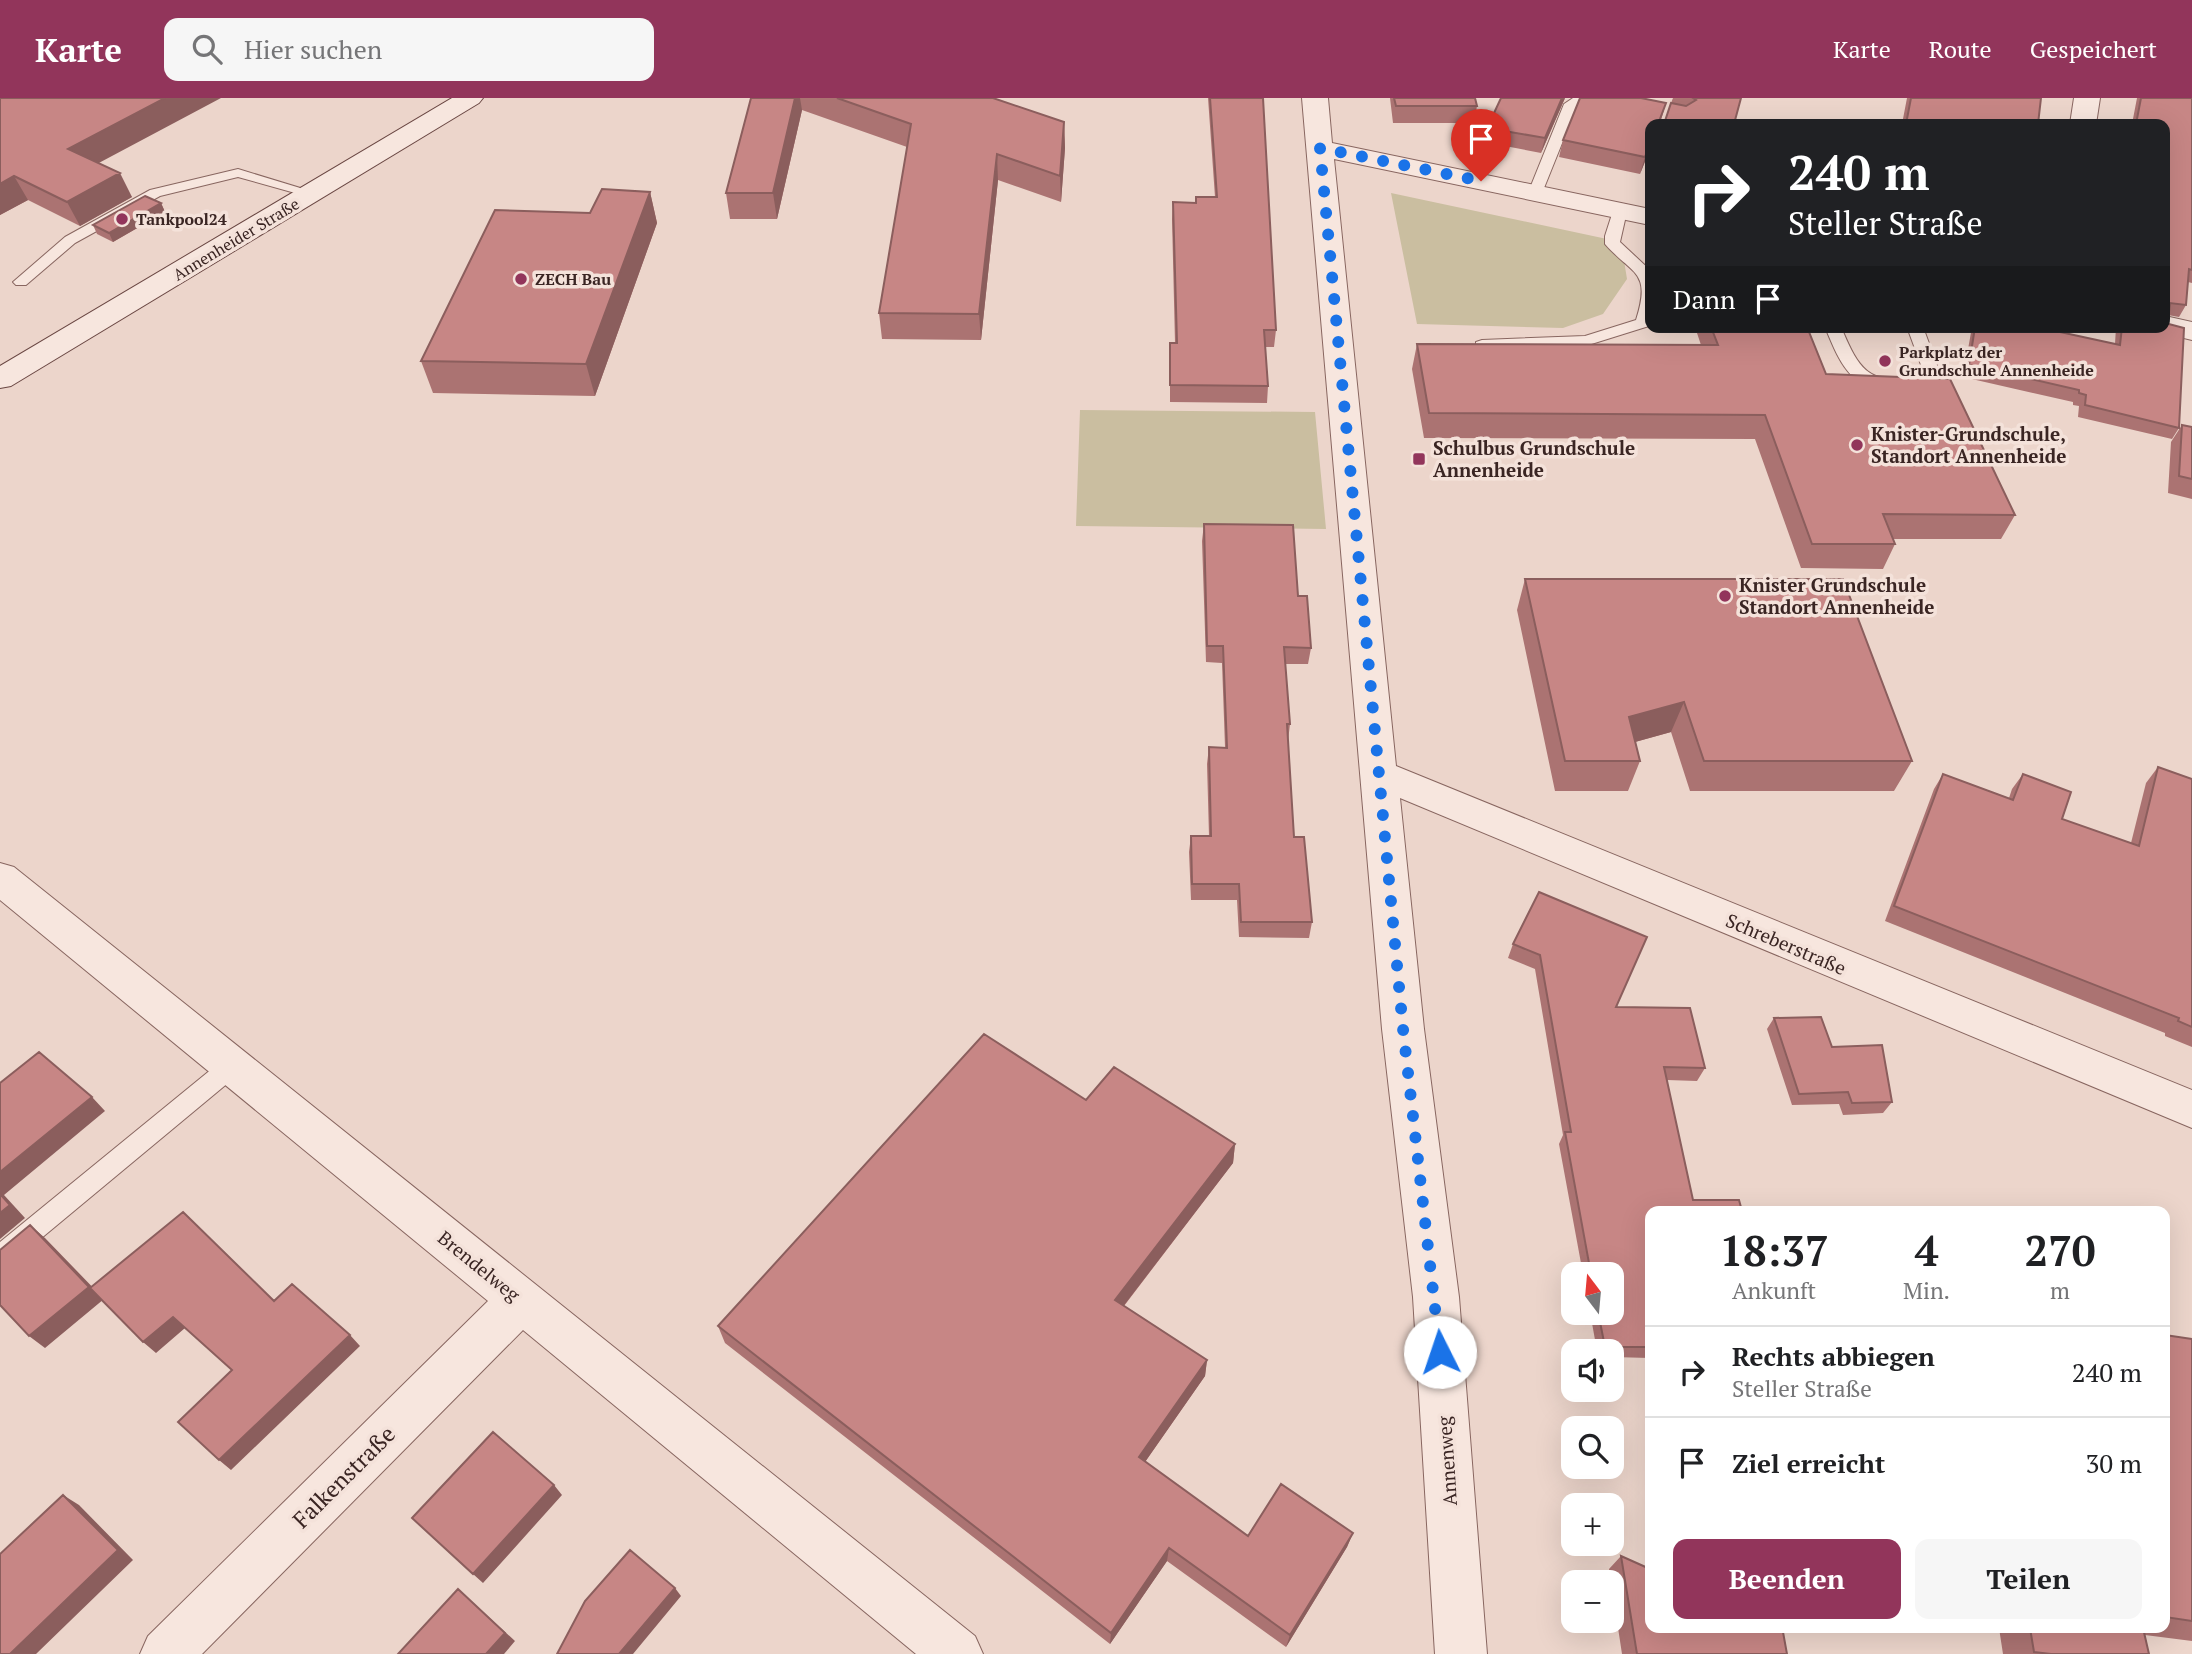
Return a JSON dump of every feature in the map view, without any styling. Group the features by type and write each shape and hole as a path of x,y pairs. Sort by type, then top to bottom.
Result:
{"street":[{"name":"Annenheider Straße","path":"0,379 470,98"},
{"name":"Annenweg","path":"1315,98 1403,1029 1436,1297 1461,1654"},
{"path":"2084,119 2087,98"},
{"path":"1320,148 1645,216"},
{"path":"2170,326 2192,331"},
{"name":"Schreberstraße","path":"1381,775 2192,1110"},
{"name":"Brendelweg","path":"0,878 957,1654"},
{"name":"Falkenstraße","path":"166,1654 521,1300"}],"lane":[{"path":"1535,193 1576,100"},
{"path":"198,183 21,282 71,240 155,193 238,173 313,194"},
{"path":"1620,211 1612,236 1614,244 1634,257 1645,276"},
{"path":"1482,345 1569,344 1606,337 1643,323 1645,318"},
{"path":"1836,333 1852,369 1869,381 1910,385 1926,382 1929,365 1917,333"},
{"path":"0,1257 232,1066"}],"shaded area":[{"path":"1391,193 1621,242 1627,279 1603,314 1563,328 1417,324"},
{"path":"1080,410 1315,412 1326,529 1076,526"}],"building":[{"path":"0,98 165,98 68,149 120,173 67,202 14,176 0,184"},
{"path":"751,98 795,98 773,193 726,193"},
{"path":"837,98 993,98 1064,122 1060,176 997,154 979,314 879,313 911,124"},
{"path":"1210,98 1263,98 1276,330 1264,330 1268,386 1170,385 1170,343 1177,343 1173,202 1196,203 1196,197 1217,197"},
{"path":"1394,98 1475,98 1477,106 1396,106"},
{"path":"1501,98 1562,98 1545,138 1487,128"},
{"path":"1580,98 1641,98 1666,103 1660,119 1645,119 1645,157 1563,140"},
{"path":"1693,98 1741,98 1735,119 1666,119 1671,103 1686,106 1696,100"},
{"path":"1911,98 2041,98 2039,119 1907,119"},
{"path":"2141,98 2192,98 2192,270 2189,269 2186,305 2170,303 2170,119 2137,119"},
{"path":"602,189 650,192 586,364 421,361 495,210 590,213"},
{"path":"145,196 161,203 109,233 93,225"},
{"path":"2170,324 2184,328 2179,428 2085,405 2086,395 2079,393 2079,390 1969,365 1974,333 2065,333 2120,345 2121,333 2170,333"},
{"name":"Knister-Grundschule, Standort Annenheide","path":"1713,333 1809,333 1826,374 1950,379 2015,515 1883,514 1895,544 1812,544 1765,415 1429,413 1417,344 1718,345"},
{"path":"2182,425 2192,427 2192,479 2179,476"},
{"path":"1204,524 1293,525 1298,596 1307,596 1311,648 1284,647 1290,724 1287,724 1294,837 1304,837 1312,922 1241,922 1239,884 1192,884 1191,836 1211,836 1209,747 1227,748 1223,646 1207,646"},
{"path":"1525,579 1843,579 1912,761 1704,761 1684,702 1629,717 1640,761 1565,761"},
{"path":"2158,767 2192,779 2192,1027 2178,1021 2179,1018 1894,906 1943,774 2013,800 2023,774 2071,792 2062,819 2139,846"},
{"path":"1539,892 1647,937 1616,1007 1690,1008 1705,1068 1664,1067 1693,1200 1739,1200 1741,1206 1645,1206 1645,1347 1624,1347 1624,1339 1603,1339 1601,1325 1624,1325 1624,1262 1589,1262 1565,1132 1571,1132 1540,955 1513,944"},
{"path":"1821,1017 1832,1047 1882,1045 1892,1102 1852,1103 1848,1092 1799,1094 1774,1018"},
{"path":"984,1034 1086,1100 1114,1067 1235,1144 1115,1300 1207,1360 1139,1457 1248,1536 1281,1484 1353,1533 1290,1635 1169,1548 1111,1633 718,1326"},
{"path":"39,1052 92,1097 0,1172 0,1083"},
{"path":"0,1194 10,1205 0,1213"},
{"path":"183,1212 274,1301 292,1284 350,1335 219,1460 178,1422 232,1370 173,1317 143,1342 90,1288"},
{"path":"30,1225 89,1287 29,1336 0,1305 0,1250"},
{"path":"2170,1336 2192,1339 2192,1621 2170,1618"},
{"path":"493,1432 554,1485 473,1574 412,1518"},
{"path":"63,1495 118,1550 10,1654 0,1654 0,1554"},
{"path":"630,1550 675,1588 619,1654 557,1654 585,1601"},
{"path":"1621,1556 1645,1567 1645,1633 1783,1633 1787,1654 1637,1654"},
{"path":"458,1589 505,1633 486,1654 398,1654"},
{"path":"2031,1633 2144,1633 2149,1654 2051,1654 2034,1652"}],"place":[{"name":"Tankpool24","path":"122,219"},
{"name":"ZECH Bau","path":"521,279"},
{"name":"Parkplatz der Grundschule Annenheide","path":"1885,361"},
{"name":"Knister-Grundschule, Standort Annenheide","path":"1857,445"},
{"name":"Schulbus Grundschule Annenheide","path":"1419,459"},
{"name":"Knister Grundschule Standort Annenheide","path":"1725,596"}],"route":[{"path":"1440,1352 1436,1297 1403,1029 1320,148 1481,181"}]}
